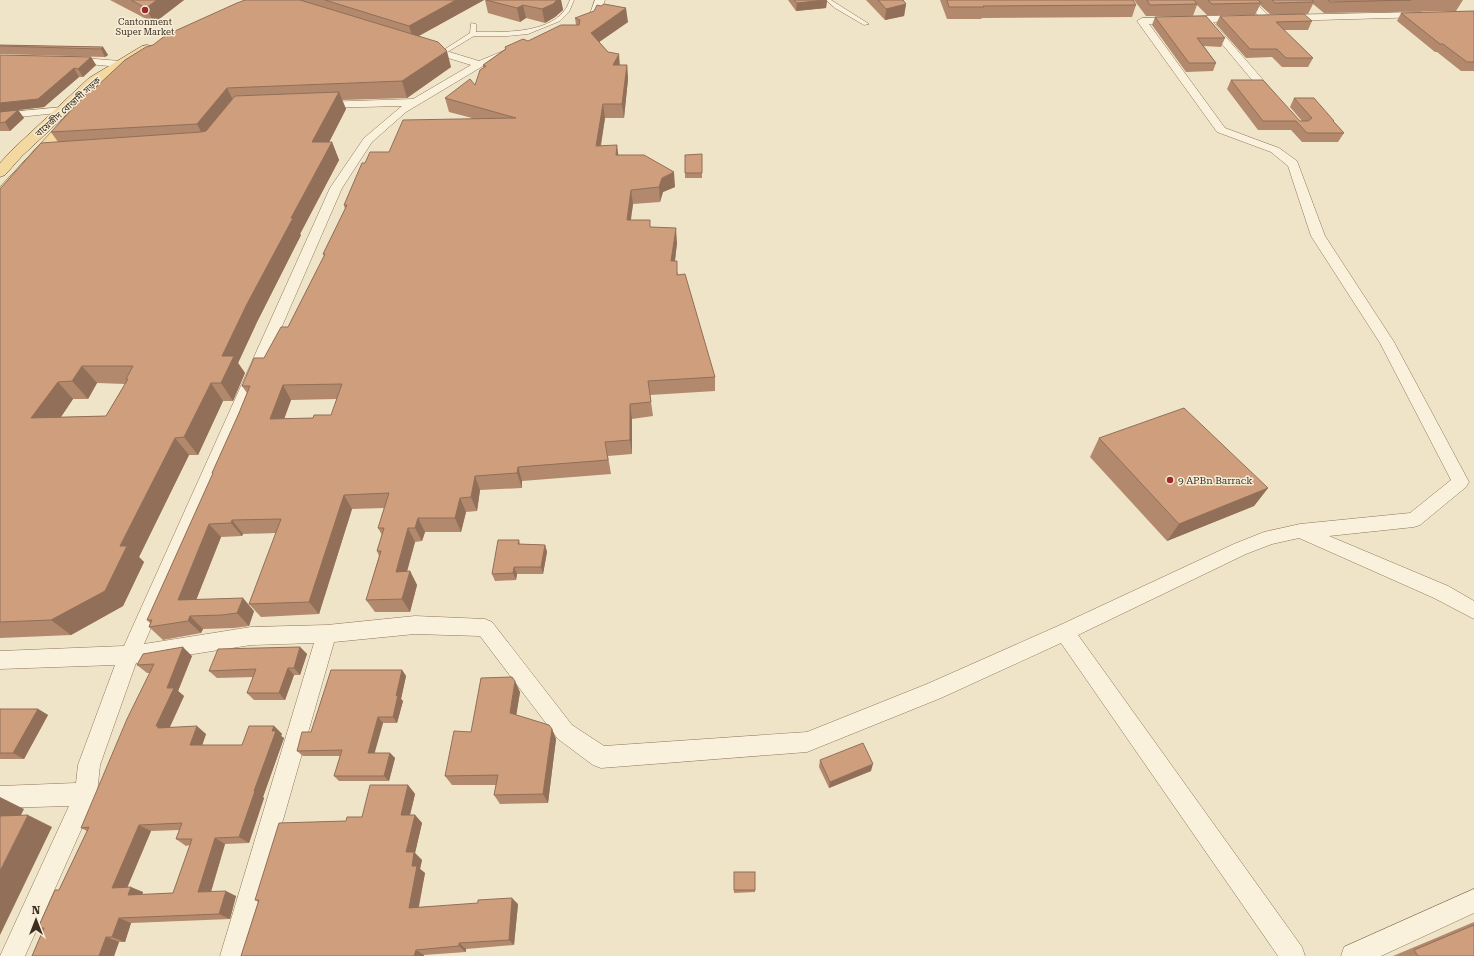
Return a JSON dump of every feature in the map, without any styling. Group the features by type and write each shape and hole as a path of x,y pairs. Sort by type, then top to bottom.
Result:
{"main road":[{"name":"বায়েজীদ বোস্তামী সড়ক","path":"0,172 17,153 94,81 120,64 158,47 88,102 36,156 0,197"}],"street":[{"path":"578,26 592,21 600,0"},
{"path":"1248,0 1266,18"},
{"path":"1311,9 1320,17"},
{"path":"1195,10 1279,106"},
{"path":"0,660 131,655 251,636 326,634 415,625 485,628 519,674 566,732 601,757 807,742 934,691 1064,632 1240,549 1270,537 1300,531 1414,520 1460,482 1387,342 1318,236 1293,164 1274,150 1221,130 1140,18 1205,20 1428,15"},
{"path":"419,46 479,64"},
{"path":"12,956 86,794 88,765 119,679 131,655 336,188 368,140 402,110 479,64 521,48"},
{"path":"62,60 101,61 120,64"},
{"path":"310,105 414,102"},
{"path":"0,116 63,110"},
{"path":"36,156 52,155"},
{"path":"1300,531 1441,592 1474,611"},
{"path":"1064,632 1294,956"},
{"path":"232,956 326,634"},
{"path":"0,797 86,794"},
{"path":"1353,956 1474,901"}],"lane":[{"path":"442,53 473,34 507,34 528,32 558,20 567,12 572,0"},
{"path":"828,0 866,24"},
{"path":"473,24 473,34"}],"building":[{"path":"131,0 157,0 146,8"},
{"path":"245,0 300,0 438,42 447,51 402,81 227,88 197,124 51,132 87,93 94,89 125,60 146,47 153,45 166,35"},
{"path":"325,0 456,0 409,26"},
{"path":"486,0 557,0 553,4 542,9 523,5 517,8"},
{"path":"794,0 825,0 797,3"},
{"path":"878,0 903,0 906,4 886,9"},
{"path":"947,0 1133,0 1136,5 949,7"},
{"path":"1147,0 1194,0 1197,4 1150,5"},
{"path":"1208,0 1258,0 1261,3 1212,4"},
{"path":"1272,0 1312,0 1314,2 1275,3"},
{"path":"1328,0 1411,0 1330,2"},
{"path":"604,4 626,8 591,33 608,52 619,54 613,65 627,65 622,104 603,104 596,146 617,145 616,155 644,155 674,172 662,178 659,187 631,190 627,220 650,220 650,227 676,228 671,261 677,261 677,275 685,274 715,377 648,381 651,402 630,404 630,440 605,442 608,460 518,467 517,473 475,476 471,497 460,498 455,518 418,518 415,528 408,528 396,572 410,571 402,599 366,600 381,551 377,551 384,528 378,528 389,493 344,495 309,602 249,604 281,519 232,520 231,523 209,524 178,600 243,598 237,613 190,616 188,621 149,627 152,620 147,620 250,386 242,386 254,358 264,358 281,327 288,327 325,254 323,254 347,205 344,205 362,163 365,163 370,152 389,152 403,120 516,118 445,98 470,79 475,85 480,70 486,66 483,65 506,49 505,47 523,39 528,41 561,25 579,25 580,20 575,18 594,11 597,5 601,6","holes":["342,384 331,415 314,415 313,418 270,419 283,385"]},
{"path":"1474,11 1474,62 1467,62 1443,44 1440,44 1401,13"},
{"path":"1304,14 1312,21 1276,22 1313,58 1286,58 1277,49 1250,49 1220,16"},
{"path":"1206,16 1225,38 1197,38 1216,63 1189,63 1155,17"},
{"path":"0,45 103,47 101,49"},
{"path":"0,55 91,57 78,69 74,68 38,99 0,103"},
{"path":"1231,80 1263,80 1300,121 1308,121 1312,118 1294,98 1314,98 1344,133 1307,133 1296,121 1263,121"},
{"path":"339,92 312,142 332,142 291,218 293,218 247,304 222,356 234,356 221,383 211,383 184,437 175,438 120,546 127,546 105,591 51,620 0,622 0,189 41,143 206,131 235,96","holes":["82,366 133,366 126,379 128,379 106,416 31,418 58,382 72,381"]},
{"path":"18,110 5,122 0,123 0,112"},
{"path":"702,154 702,173 685,173 685,155"},
{"path":"1184,408 1268,488 1179,524 1099,438"},
{"path":"498,540 519,540 518,544 545,545 541,567 514,567 513,573 492,574"},
{"path":"183,647 167,688 174,688 156,726 158,726 158,728 197,726 190,745 242,745 249,726 274,726 272,731 276,731 239,837 215,838 198,892 226,891 219,914 119,918 112,937 106,937 99,956 32,956 44,928 38,928 55,890 59,890 89,827 81,828 127,719 154,664 137,665 143,654","holes":["182,823 176,839 192,839 173,893 128,895 131,887 112,888 139,825"]},
{"path":"300,647 294,668 288,668 279,693 247,693 256,669 209,671 218,649"},
{"path":"331,670 402,670 393,717 378,717 368,753 390,753 384,776 334,776 342,750 297,751 302,732 311,732"},
{"path":"512,677 515,681 510,713 549,725 552,729 543,794 494,795 498,775 445,776 454,731 471,732 481,678"},
{"path":"0,709 38,709 13,753 0,753"},
{"path":"863,743 873,764 830,782 820,760"},
{"path":"370,785 408,785 401,815 415,815 406,852 414,852 412,866 417,866 409,908 478,903 478,900 512,898 509,940 459,943 459,946 416,950 414,956 241,956 259,900 255,900 279,823 346,821 347,817 362,817"},
{"path":"28,815 0,871 0,816"},
{"path":"734,872 755,872 755,890 734,890"},
{"path":"1474,925 1474,956 1418,956 1414,950"}],"place":[{"name":"Cantonment Super Market","path":"145,10"},
{"name":"9 APBn Barrack","path":"1170,480"}]}
